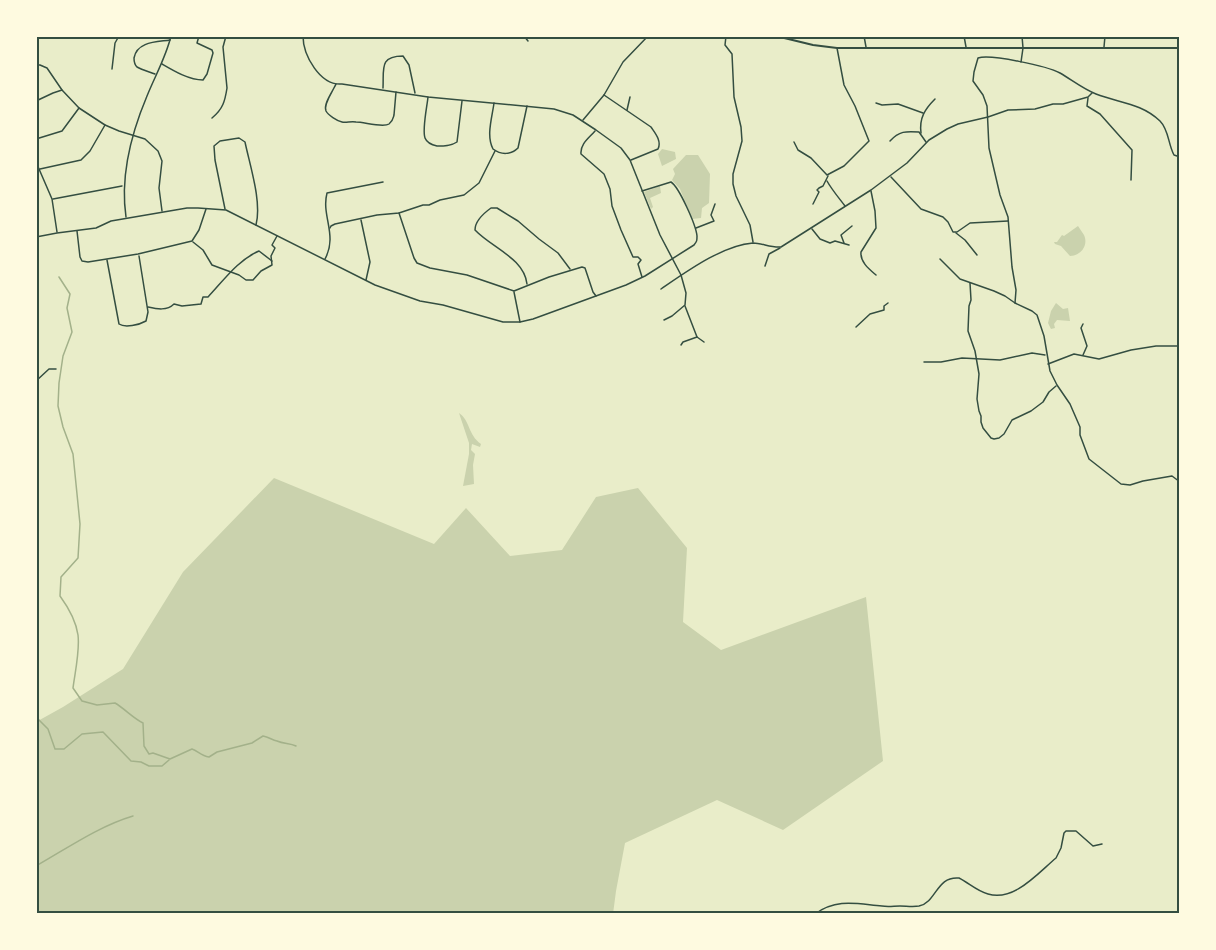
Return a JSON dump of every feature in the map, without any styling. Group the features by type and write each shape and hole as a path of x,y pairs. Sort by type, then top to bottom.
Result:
{"main road":[{"path":"776,36 837,48 1180,48"}],"street":[{"path":"112,69 115,43 119,36"},
{"path":"126,218 125,174 133,136 171,36"},
{"path":"161,64 203,80 213,53 212,50 197,43 199,36"},
{"path":"212,117 222,109 226,94 223,47 226,36"},
{"path":"303,36 303,45 309,61 322,76 336,84 428,97 527,105 563,111 583,121 621,148 630,160 660,235 681,275 686,293 685,305 697,337 704,342"},
{"path":"524,36 528,41"},
{"path":"583,121 603,95 622,63 648,36"},
{"path":"726,36 725,45 732,54 734,97 742,141 733,174 733,184 736,196 750,225 754,243"},
{"path":"756,36 762,36"},
{"path":"864,36 866,48"},
{"path":"964,36 966,48"},
{"path":"1020,62 1023,48 1022,36"},
{"path":"1104,48 1106,36"},
{"path":"156,75 138,67 135,61 137,51 146,44 170,40"},
{"path":"813,204 819,188 823,186 829,175 854,158 870,140 844,85 837,48"},
{"path":"1180,48 1180,53"},
{"path":"383,89 384,66 387,60 390,57 403,56 408,65 415,94"},
{"path":"1015,303 1016,290 1008,220 989,148 987,106 974,81 978,58 1020,62 1048,69 1092,93 1138,107 1155,117 1164,126 1174,155 1180,157"},
{"path":"36,66 47,68 62,90 79,108 105,125 149,142 161,156 162,161 159,188 162,212"},
{"path":"336,84 326,109 342,122 389,124 394,116 396,91"},
{"path":"36,101 62,90"},
{"path":"765,266 770,254 890,177 926,143 939,134 958,124 1008,110 1035,109 1088,97 1092,93"},
{"path":"603,95 651,127 656,134 659,146 657,149 630,160"},
{"path":"428,97 425,134 427,141 436,146 452,145 457,142 462,100"},
{"path":"627,111 630,97"},
{"path":"1088,97 1087,106 1100,114 1132,150 1131,180"},
{"path":"926,143 920,127 923,113 935,99"},
{"path":"876,103 898,104 923,113"},
{"path":"494,104 489,138 491,147 502,153 512,153 518,148 527,105"},
{"path":"36,139 62,130 79,108"},
{"path":"40,169 81,160 90,151 105,125"},
{"path":"596,130 582,145 580,151 604,174 621,230 633,257 641,260 638,264 642,278"},
{"path":"890,141 902,131 921,134"},
{"path":"226,210 214,146 220,141 239,138 245,142 257,199 258,210 255,226"},
{"path":"794,142 798,150 811,158 826,175 829,175"},
{"path":"330,228 335,224 399,213 468,192 479,183 495,151"},
{"path":"36,162 52,199 57,232"},
{"path":"890,177 921,209 943,217 953,232 965,240 977,255"},
{"path":"826,180 845,207"},
{"path":"325,259 330,244 325,199 327,193 383,182"},
{"path":"36,237 57,232 96,228 111,221 187,208 226,210 366,281 420,301 499,321 520,322 642,278 696,244 695,228 674,183 642,191"},
{"path":"52,199 124,186"},
{"path":"871,190 876,228 860,256 876,275"},
{"path":"695,228 714,221 711,215 716,204"},
{"path":"76,230 81,260 88,262 138,254 192,241 199,230 206,208"},
{"path":"527,285 518,264 476,230 480,217 491,208 497,208 518,221 558,253 571,270"},
{"path":"399,213 417,263 514,291 581,267 585,268 596,296"},
{"path":"360,219 370,262 366,281"},
{"path":"956,232 970,223 1008,220"},
{"path":"844,244 841,236 852,226"},
{"path":"811,228 820,239 830,243 835,241 849,245"},
{"path":"192,241 203,250 212,265 240,275 246,280 253,280 261,270 272,265 271,256 275,248 272,245 276,236"},
{"path":"661,289 729,248 754,243 781,247"},
{"path":"147,307 164,309 174,304 182,306 201,304 203,297 208,297 247,256 259,251 272,261"},
{"path":"107,259 120,326 133,325 143,323 147,318 138,254"},
{"path":"940,259 960,279 1005,296 1032,311 1038,318 1045,339 1050,373 1070,404 1080,427 1080,435 1089,459 1121,484 1130,485 1172,476 1180,482"},
{"path":"970,283 968,331 979,374 977,399 983,428 992,439 999,438 1005,433 1012,420 1043,402 1049,392 1057,386"},
{"path":"514,291 520,322"},
{"path":"856,327 870,314 884,310 884,306 888,303"},
{"path":"664,320 685,305"},
{"path":"1083,324 1081,328 1087,346 1083,356"},
{"path":"681,345 697,337"},
{"path":"1048,364 1073,355 1104,359 1131,350 1156,346 1180,346"},
{"path":"924,362 962,358 1000,360 1032,354 1046,355"},
{"path":"36,381 49,369 56,369"},
{"path":"815,914 828,906 844,903 920,906 927,902 945,881 954,878 959,878 989,894 1004,895 1023,886 1056,858 1066,831 1076,831 1093,846 1102,844"}],"green space":[{"path":"662,149 675,152 676,159 662,166 658,154"},
{"path":"686,155 698,155 710,174 709,203 702,208 701,218 692,219 680,189 672,180 675,174 673,169"},
{"path":"660,186 661,193 650,198 653,207 651,209 644,192"},
{"path":"1078,226 1084,235 1085,243 1083,250 1070,256 1054,242"},
{"path":"1056,303 1063,309 1068,308 1070,321 1057,320 1054,324 1055,328 1051,329 1048,323"},
{"path":"459,413 481,444 480,447 472,444 471,450 475,454 474,484 463,486 469,443"},
{"path":"274,478 434,544 466,508 510,556 562,550 596,497 638,488 687,548 683,622 721,650 866,597 883,761 783,830 717,800 625,843 613,914 36,914 36,722 123,669 183,572"}],"waterway":[{"path":"59,277 70,294 67,308 72,332 63,356 58,406 73,454 80,524 78,558 61,577 60,596 71,614 78,635 78,655 73,688 82,701 97,705 115,703 143,723 144,746 149,754 153,753 170,759 192,749 209,757 217,752 252,743 263,736 296,746"},
{"path":"36,717 48,729 55,749 64,749 82,734 103,732 131,761 149,766 162,766 169,760"},
{"path":"36,866 95,832 133,816"}]}
